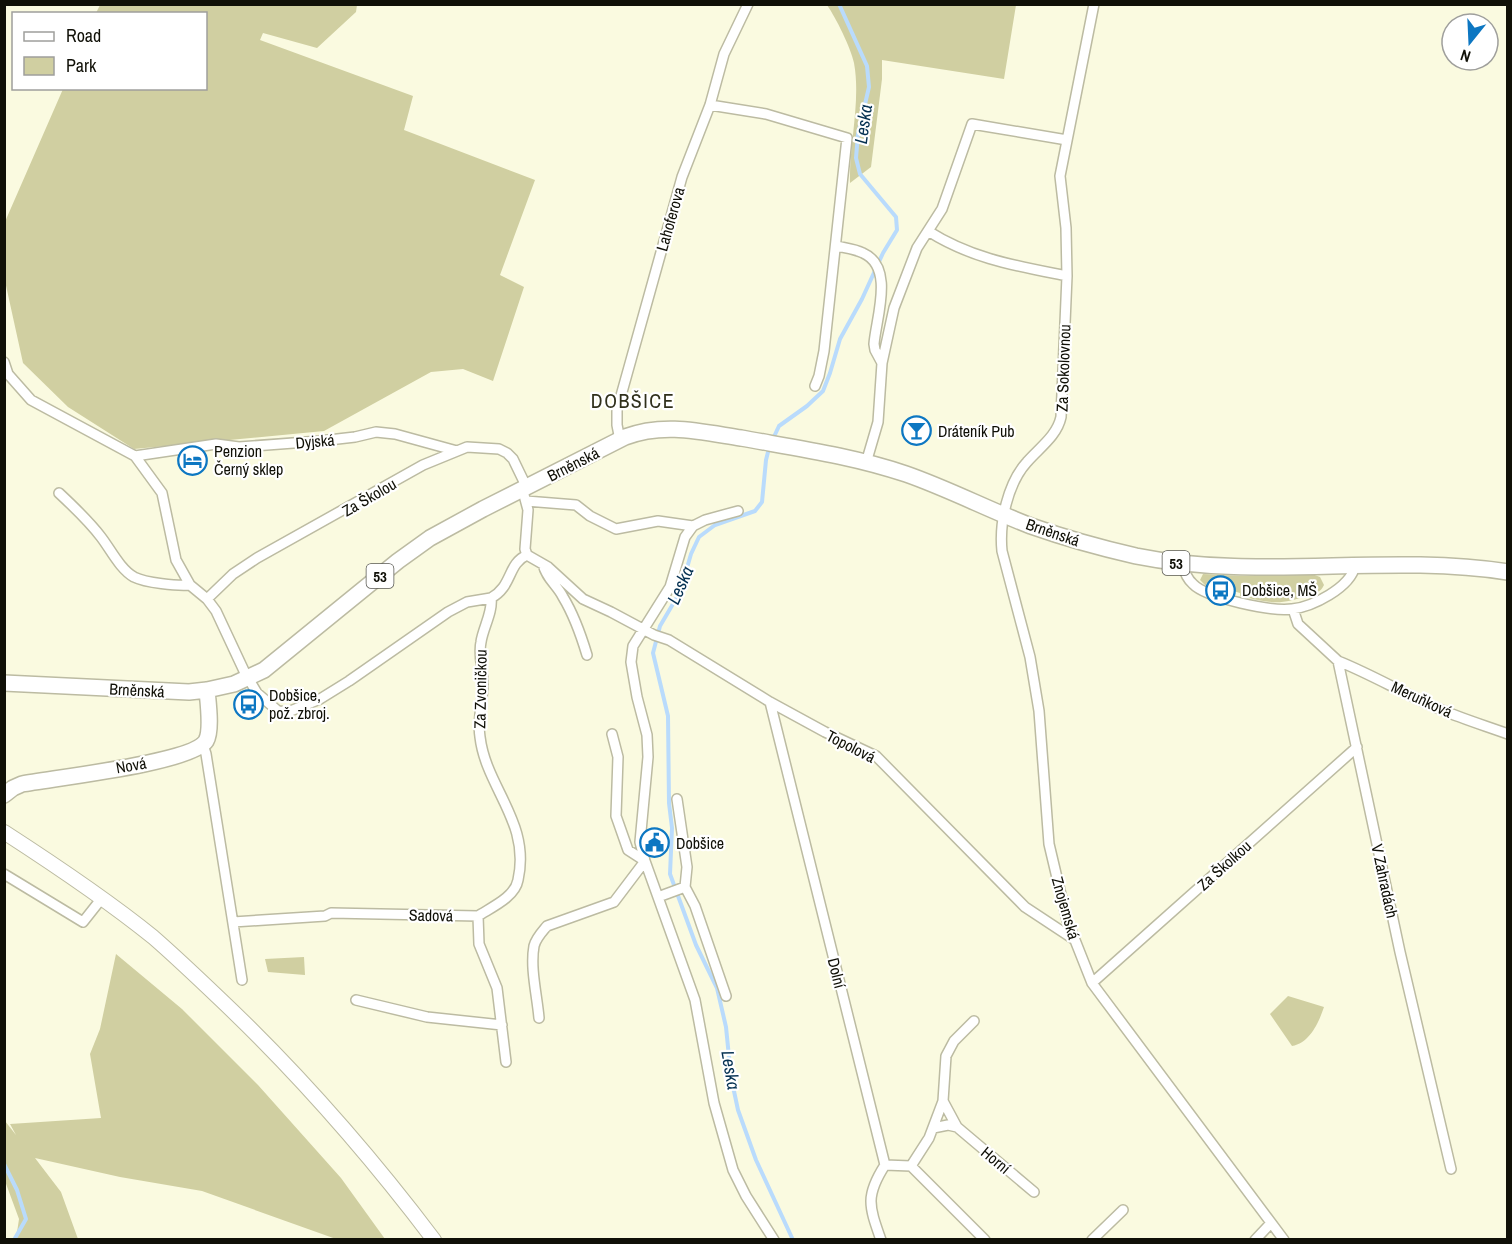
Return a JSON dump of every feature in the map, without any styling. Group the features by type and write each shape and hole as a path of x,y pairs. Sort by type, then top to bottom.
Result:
{"main road":[{"name":"Brněnská","path":"4,683 179,692 207,690 248,679 274,663 412,550 462,520 525,493 620,440 643,432 673,428 866,463 923,480 1031,526 1100,547 1182,563 1255,568 1458,567 1508,572"},
{"path":"203,745 208,732 207,690"},
{"name":"Nová","path":"4,795 22,784 168,759 203,745"},
{"path":"4,832 102,898 153,938 254,1032 324,1105 390,1182 434,1239"}],"street":[{"name":"Lahoferova","path":"620,440 617,410 682,177 710,105 724,54 748,4"},
{"name":"Za Sokolovnou","path":"1005,515 1010,495 1021,469 1053,435 1061,421 1066,228 1060,176 1094,4"},
{"path":"710,105 766,114 847,138 824,351 815,386"},
{"path":"866,463 879,417 882,363 896,303 914,254 942,209 972,124 1066,140"},
{"path":"928,231 959,248 989,260 1066,276"},
{"path":"836,246 862,252 876,266 882,288 874,344 882,363"},
{"path":"4,362 8,374 31,400 135,456 162,493 176,560 190,585 207,599 216,611 248,679 262,698 278,711 288,712 303,707 349,681 448,612 467,603 491,598"},
{"name":"Dyjská","path":"135,456 216,444 239,447 320,441 376,432 395,434 457,451"},
{"name":"Za Školou","path":"207,599 232,574 257,558 423,465 471,446 503,450 513,459 525,493"},
{"path":"59,493 85,519 121,565 132,575 142,579 190,585"},
{"path":"525,493 528,510 525,549 527,555"},
{"name":"Brněnská","path":"525,493 576,505 590,516 616,530 658,521 693,525"},
{"path":"738,511 693,525 685,537 670,587 633,646 631,662 647,735 648,758 640,842 695,1000 714,1103 733,1170 746,1196 774,1239"},
{"name":"Znojemská","path":"1005,515 1002,551 1030,657 1039,711 1049,844 1067,920 1092,983 1284,1239"},
{"name":"Topolová","path":"527,555 543,564 583,599 643,630 669,640 770,702 876,756 1025,907 1075,940"},
{"name":"Za Zvoničkou","path":"478,916 511,894 517,887 519,877 519,851 514,821 486,765 479,737 483,683 480,647 492,604 491,598 504,588 516,562 527,555"},
{"path":"1182,563 1187,577 1199,588 1242,603 1275,609 1293,609 1337,590 1352,575 1355,566"},
{"path":"543,564 547,576 564,598 580,632 587,655"},
{"path":"1293,609 1298,624 1338,661"},
{"name":"Meruňková","path":"1338,661 1444,711 1508,734"},
{"name":"V Zahradách","path":"1338,661 1400,952 1451,1170"},
{"name":"Dolní","path":"770,702 885,1165"},
{"path":"612,734 618,757 615,816 628,850 645,861"},
{"path":"203,745 242,980"},
{"name":"Za Školkou","path":"1092,983 1357,747"},
{"path":"677,798 687,867 683,888 695,906 726,996"},
{"path":"539,1018 533,963 534,945 539,935 547,926 614,902 645,861"},
{"path":"4,874 83,922 102,898"},
{"path":"658,897 683,888"},
{"name":"Sadová","path":"233,922 326,916 332,913 478,916"},
{"path":"478,916 479,944 497,987 506,1062"},
{"path":"356,1000 427,1017 502,1025"},
{"path":"911,1166 929,1138 943,1101 946,1056 954,1041 974,1021"},
{"name":"Horní","path":"943,1101 957,1127 1034,1192"},
{"path":"933,1128 948,1125 957,1127"},
{"path":"881,1239 870,1208 874,1183 885,1165 911,1166 985,1239"},
{"path":"1092,1239 1123,1210"},
{"path":"1255,1239 1271,1223"}],"green space":[{"path":"100,5 357,5 356,12 317,48 263,33 260,40 413,96 404,130 535,180 500,275 524,287 493,381 463,369 431,372 324,431 134,449 68,407 23,363 5,281 4,224 63,90 207,90 207,12 96,12"},
{"path":"827,5 1016,5 1004,79 882,60 882,79 871,167 850,183 856,77 850,49"},
{"path":"1203,574 1244,576 1312,574 1320,577 1324,585 1318,592 1299,598 1268,602 1240,596 1240,593 1207,583 1206,586 1200,580"},
{"path":"116,954 182,1009 258,1085 341,1178 385,1239 336,1239 202,1191 120,1177 35,1158 61,1192 78,1239 16,1239 19,1219 5,1181 5,1121 16,1135 10,1124 101,1118 90,1054 100,1029"},
{"path":"304,957 305,975 268,972 265,959"},
{"path":"1288,996 1324,1007 1309,1036 1292,1046 1270,1014"}],"waterway":[{"name":"Leska","path":"772,441 779,426 823,391 840,339 897,230 896,217 860,174 856,158 858,134 869,87 867,66 839,4"},
{"name":"Leska","path":"769,448 762,502 755,511 715,525 699,537 691,554 680,592 660,626 653,653 668,716 669,803 672,828 670,874 696,945 717,988 726,1027 731,1077 738,1110 756,1160 793,1240"},
{"path":"4,1164 17,1190 26,1219 14,1240"}],"place":[{"name":"Dráteník Pub","path":"917,431"},
{"name":"Penzion Černý sklep","path":"193,460"},
{"name":"Dobšice, MŠ","path":"1221,590"},
{"name":"Dobšice, pož. zbroj.","path":"248,704"},
{"name":"Dobšice","path":"655,843"}],"district":[{"name":"DOBŠICE","path":"633,400"}]}
